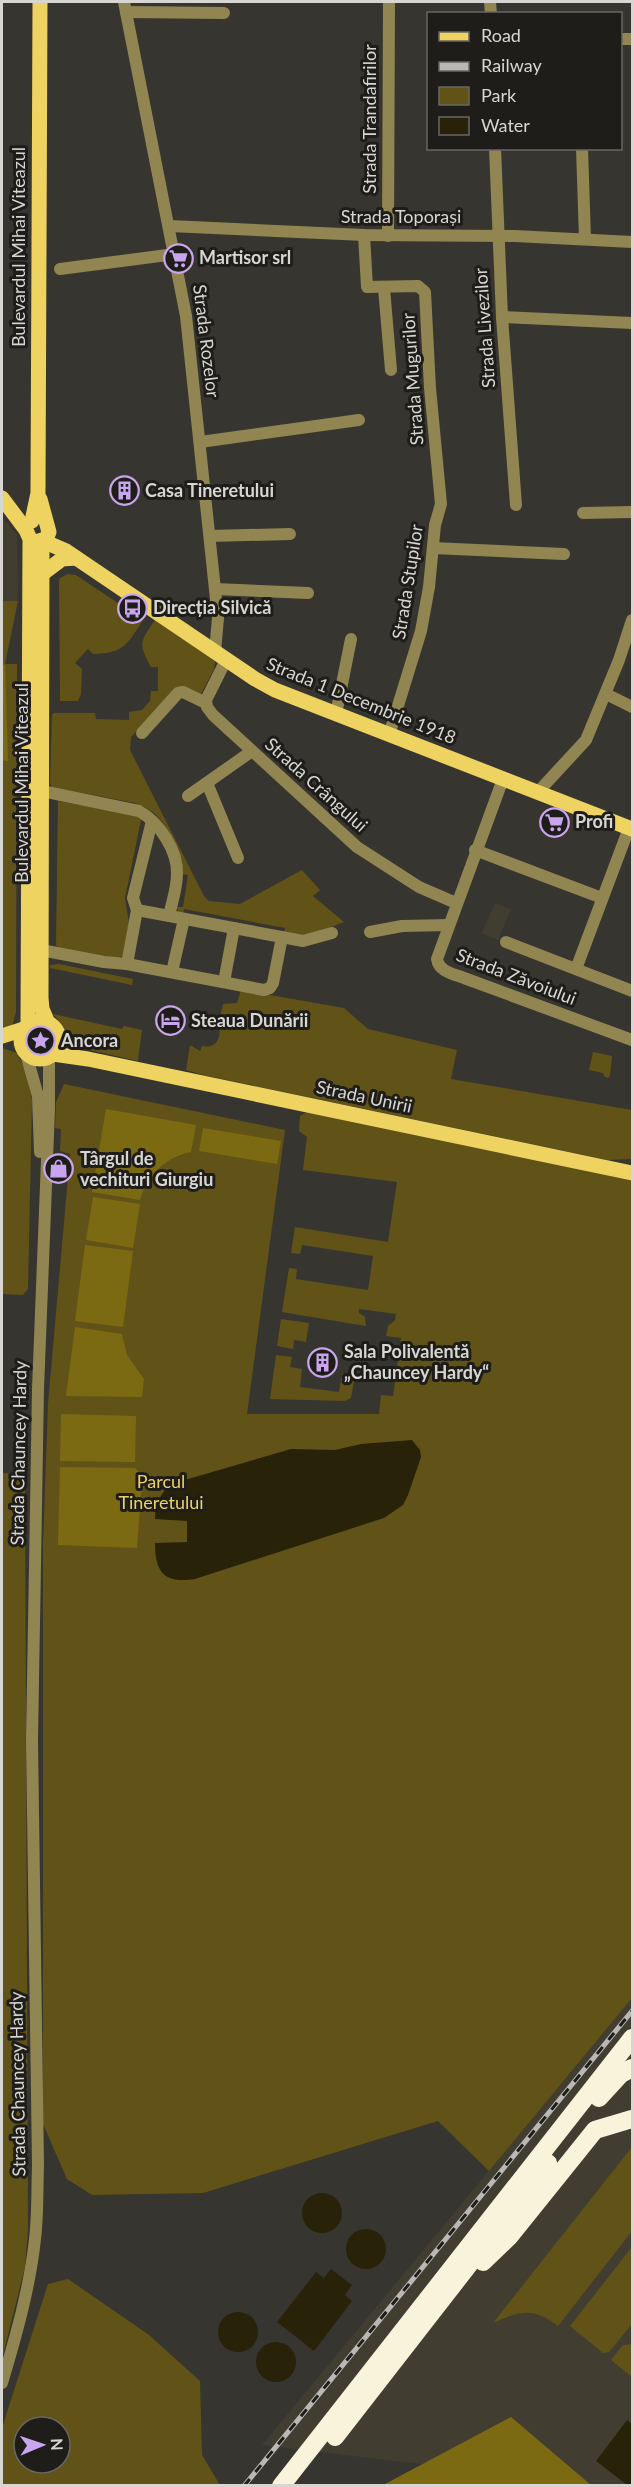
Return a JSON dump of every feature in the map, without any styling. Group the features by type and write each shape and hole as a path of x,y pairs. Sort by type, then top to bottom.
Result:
{"highway":[{"path":"281,2486 633,2038"},
{"path":"296,2486 606,2088 633,2068"},
{"path":"595,2103 620,2086 633,2082"},
{"path":"440,2302 509,2237 596,2130 615,2115 633,2107"},
{"path":"596,2130 633,2119"}],"main road":[{"name":"Bulevardul Mihai Viteazul","path":"26,1027 38,493 40,2"},
{"name":"Strada 1 Decembrie 1918","path":"6,504 37,531 275,690 631,828"},
{"name":"Bulevardul Mihai Viteazul","path":"37,531 42,574 42,1006 48,1023"},
{"path":"42,574 71,554"},
{"path":"38,1021 48,1023 56,1031 54,1051 36,1059 2,1038 38,1021"},
{"path":"24,1051 20,1040 26,1027"},
{"name":"Strada Unirii","path":"54,1051 633,1173"}],"street":[{"name":"Strada Trandafirilor","path":"388,236 389,2"},
{"path":"125,7 170,7 224,13"},
{"name":"Strada Rozelor","path":"125,7 188,326 221,656"},
{"name":"Strada Livezilor","path":"495,150 502,317 516,505"},
{"path":"582,150 585,239"},
{"name":"Strada Toporași","path":"170,226 388,236 498,235 633,242"},
{"path":"364,235 368,287 384,288 391,370"},
{"path":"60,269 175,254"},
{"name":"Strada Mugurilor","path":"384,288 418,286 425,292 430,397 441,504"},
{"path":"502,317 633,323"},
{"path":"200,442 359,420"},
{"name":"Strada Stupilor","path":"389,735 421,631 436,520 441,504"},
{"path":"583,513 633,512"},
{"path":"210,536 290,534"},
{"path":"433,548 564,554"},
{"path":"215,589 308,593"},
{"path":"538,792 583,746 606,694 633,620"},
{"path":"336,714 351,639"},
{"path":"142,733 178,693 206,703 221,656"},
{"path":"606,694 633,707"},
{"name":"Strada Crângului","path":"206,703 213,715 357,847 419,886 456,903"},
{"path":"188,796 252,751"},
{"name":"Strada Zăvoiului","path":"502,779 456,903 437,959 438,964 442,969 633,1040"},
{"path":"207,783 238,858"},
{"path":"42,790 139,811 152,821 169,845 177,869 169,916"},
{"path":"127,964 137,910 133,898 152,821"},
{"path":"576,969 631,828"},
{"path":"475,850 602,898"},
{"path":"137,910 307,941 332,933"},
{"path":"172,972 184,919"},
{"path":"370,932 402,926 449,926"},
{"path":"224,982 234,928"},
{"path":"41,950 264,990 270,988 273,983 282,937"},
{"path":"506,942 633,991"},
{"name":"Strada Chauncey Hardy","path":"24,1051 38,1096 42,1277"},
{"name":"Strada Chauncey Hardy","path":"2,2383 33,2256 36,2224 38,2166 32,1740 42,1277 49,1109 54,1051"},
{"path":"605,1167 633,1167"}],"shaded area":[{"path":"2,518 17,534 18,601 2,601"},
{"path":"2,664 5,665 8,761 2,760"},
{"path":"495,903 511,910 498,940 482,933"},
{"path":"106,1109 196,1125 191,1152 173,1158 159,1168 147,1183 140,1200 92,1192"},
{"path":"203,1128 281,1141 277,1164 199,1151"},
{"path":"93,1197 140,1204 133,1248 86,1240"},
{"path":"85,1245 133,1251 123,1327 75,1321"},
{"path":"75,1327 122,1334 127,1355 144,1379 142,1397 66,1396"},
{"path":"61,1414 136,1416 135,1462 60,1461"},
{"path":"60,1467 135,1468 147,1480 141,1494 137,1548 58,1545"},
{"path":"632,1998 632,2485 566,2485 461,2469 262,2445"},
{"path":"511,2417 591,2485 382,2485 385,2484"}],"green space":[{"path":"68,574 76,575 143,620 124,646 112,652 93,654 88,649 75,663 82,669 81,694 78,701 60,701 59,582 60,578"},
{"path":"2,601 18,601 5,664 17,664 16,1012 12,1027 2,1031"},
{"path":"155,620 215,661 214,669 200,696 177,690 131,737 130,750 204,896 209,901 240,904 302,870 320,890 313,896 344,922 311,935 284,934 285,928 184,909 183,915 178,912 177,907 183,907 188,875 182,874 173,841 155,814 135,803 52,787 50,783 52,715 54,713 95,713 96,719 129,720 129,712 142,710 150,701 151,691 158,691 158,667 151,667 143,647 146,633"},
{"path":"58,801 135,815 141,820 125,898 129,923 123,956 109,958 91,956 59,948 56,945"},
{"path":"59,964 133,979 132,985 50,968 50,965"},
{"path":"241,990 344,1008 368,1029 457,1050 451,1079 632,1110 632,1159 608,1160 186,1070 190,1045 200,1051 202,1046 215,1044 219,1037 219,1022 223,1004 237,1003"},
{"path":"53,1014 122,1029 124,1026 142,1030 138,1061 76,1047"},
{"path":"40,1029 48,1032 51,1040 48,1048 40,1051 32,1048 29,1040 32,1032"},
{"path":"2,1048 17,1053 27,1073 32,1100 28,1289 23,1295 2,1294"},
{"path":"593,1052 612,1056 608,1078 603,1073 589,1070"},
{"name":"Parcul Tineretului","path":"64,1084 285,1130 247,1414 379,1414 381,1395 393,1396 401,1338 386,1336 388,1326 395,1320 396,1314 359,1309 359,1313 365,1317 366,1326 282,1312 289,1268 297,1269 296,1279 368,1290 373,1256 302,1245 300,1254 291,1253 295,1227 388,1242 397,1182 303,1170 307,1137 299,1131 300,1116 307,1112 632,1180 632,1998 489,2171 438,2121 203,2193 92,2195 67,2179 43,2124 43,1545 48,1404 70,1154 60,1151 61,1129 55,1128 56,1102"},
{"path":"281,1319 309,1323 306,1342 294,1340 293,1349 277,1346"},
{"path":"276,1355 292,1357 290,1367 302,1369 300,1387 339,1392 342,1374 355,1376 351,1398 345,1401 270,1399"},
{"path":"2,1473 25,1474 28,2230 25,2267 2,2359"},
{"path":"632,2147 632,2231 558,2326 541,2316 526,2313 493,2323"},
{"path":"632,2247 632,2324 609,2352 603,2353 570,2326"},
{"path":"68,2279 149,2335 200,2381 202,2455 220,2485 2,2485 2,2428 48,2284"},
{"path":"632,2344 632,2377 611,2360 623,2345"}],"water":[{"path":"412,1440 420,1450 421,1457 408,1495 403,1505 384,1518 195,1579 176,1580 163,1574 159,1568 155,1543 187,1542 187,1521 155,1519 159,1500 171,1484 291,1449 335,1450 361,1444"},
{"path":"322,2193 330,2194 336,2199 341,2205 341,2221 336,2227 330,2232 322,2233 314,2232 308,2227 303,2221 302,2213 303,2205 308,2199 314,2194"},
{"path":"366,2229 374,2230 380,2235 385,2241 385,2257 380,2263 374,2268 366,2269 358,2268 352,2263 347,2257 346,2249 347,2241 352,2235 358,2230"},
{"path":"331,2269 352,2285 345,2295 352,2301 314,2351 277,2322 316,2272 324,2278"},
{"path":"238,2312 246,2313 252,2318 257,2324 257,2340 252,2346 246,2351 238,2352 230,2351 224,2346 219,2340 218,2332 219,2324 224,2318 230,2313"},
{"path":"276,2342 284,2343 290,2348 295,2354 295,2370 290,2376 284,2381 276,2382 268,2381 262,2376 257,2370 256,2362 257,2354 262,2348 268,2343"},
{"path":"627,2420 632,2424 632,2485 627,2485 596,2461"}],"railway":[{"path":"244,2486 632,2011"}],"place":[{"name":"Martisor srl","path":"178,258"},
{"name":"Casa Tineretului","path":"124,491"},
{"name":"Direcția Silvică","path":"132,608"},
{"name":"Profi","path":"554,822"},
{"name":"Steaua Dunării","path":"170,1021"},
{"name":"Ancora","path":"40,1041"},
{"name":"Târgul de vechituri Giurgiu","path":"59,1169"},
{"name":"Sala Polivalentă „Chauncey Hardy“","path":"323,1362"}]}
